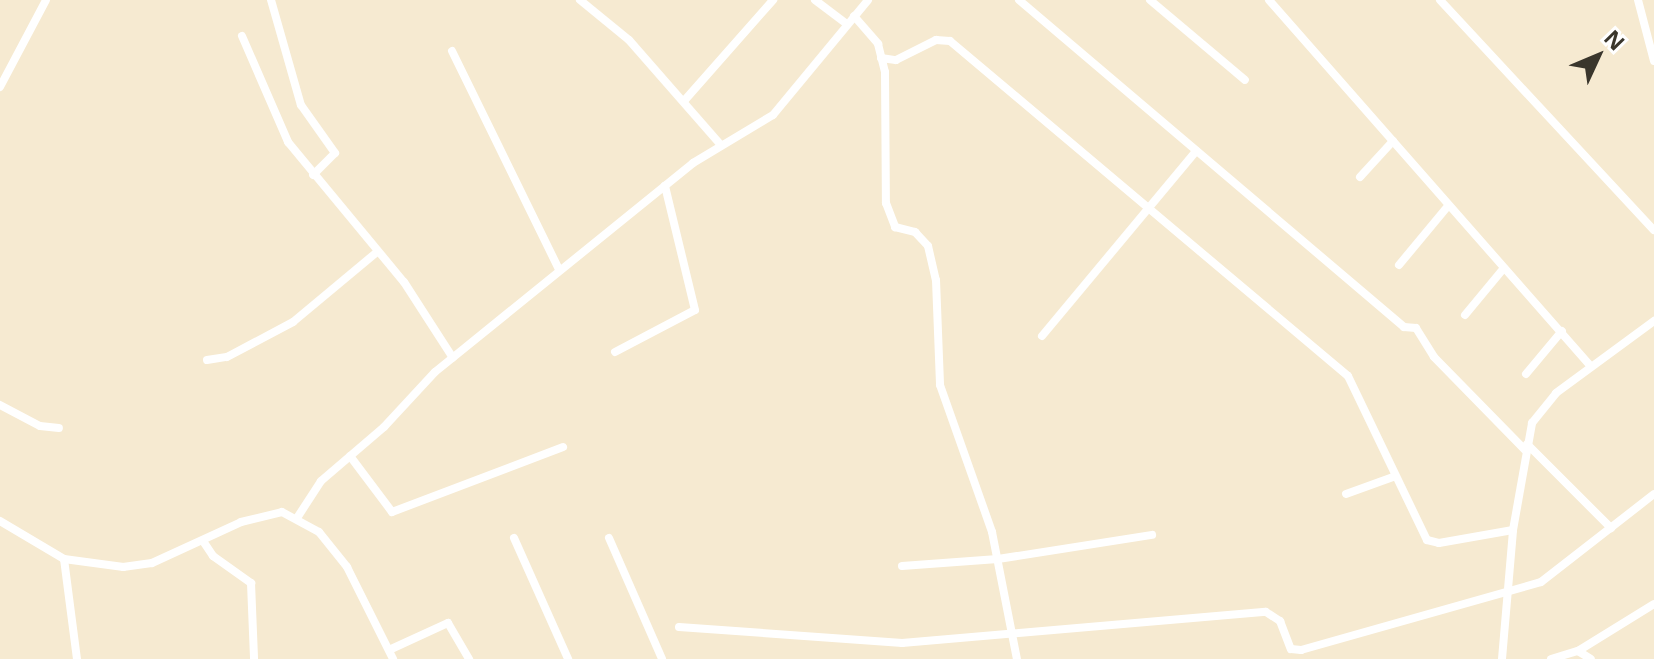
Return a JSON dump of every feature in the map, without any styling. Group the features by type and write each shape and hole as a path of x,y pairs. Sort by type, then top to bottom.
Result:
{"street":[{"path":"0,87 46,0"},
{"path":"271,0 301,105 335,153 313,175"},
{"path":"580,0 629,40 720,144"},
{"path":"684,101 773,0"},
{"path":"815,0 847,24"},
{"path":"297,518 321,481 453,358 559,269 720,144 773,115 868,0"},
{"path":"1019,0 1404,327 1416,328 1434,357 1508,439 1526,447 1611,528"},
{"path":"1150,0 1245,80"},
{"path":"1269,0 1591,366"},
{"path":"1440,0 1654,230"},
{"path":"1638,0 1654,61"},
{"path":"854,16 878,44 886,203 895,227 915,232 928,246 936,280 940,385 998,559 1016,635 1017,659"},
{"path":"242,36 288,142 404,282 453,358"},
{"path":"881,58 896,60 936,40 950,41 1145,209 1348,376 1393,477 1432,543 1513,530"},
{"path":"452,51 559,269"},
{"path":"1360,177 1393,141"},
{"path":"1042,336 1196,151"},
{"path":"615,352 695,310 665,186"},
{"path":"1399,265 1448,206"},
{"path":"207,360 227,357 293,322 377,252"},
{"path":"1465,315 1504,268"},
{"path":"1502,659 1513,530 1526,447 1544,403 1654,321"},
{"path":"1526,374 1562,331"},
{"path":"0,405 40,426 59,428"},
{"path":"350,456 392,512 563,447"},
{"path":"1346,494 1393,477"},
{"path":"679,627 902,643 1266,612 1280,621 1291,649 1301,650 1541,582 1654,494"},
{"path":"0,521 64,559 123,567 152,563 264,513 297,518 319,532 347,567 391,655 448,623 469,659"},
{"path":"902,566 998,559 1152,535"},
{"path":"514,538 568,659"},
{"path":"609,538 662,659"},
{"path":"203,541 213,556 251,583 254,659"},
{"path":"64,559 77,659"},
{"path":"1551,659 1578,651 1654,604"},
{"path":"1578,651 1591,659"}]}
